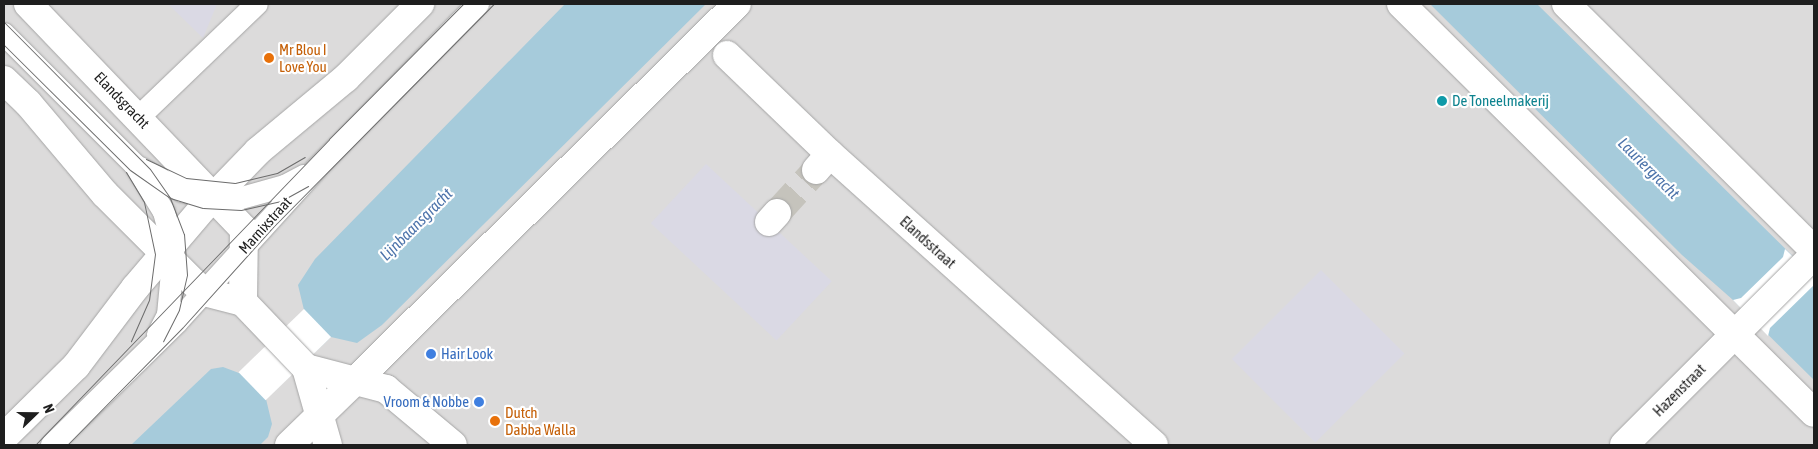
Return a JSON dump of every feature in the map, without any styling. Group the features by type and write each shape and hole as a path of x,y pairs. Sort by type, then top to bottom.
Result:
{"street":[{"name":"Elandsgracht","path":"28,4 139,117 213,199 244,229 242,251 243,302"},
{"path":"4,437 76,366 135,288 171,254 213,199 258,151 346,78 420,4"},
{"path":"289,445 737,4"},
{"path":"1401,4 1743,326 1814,413"},
{"path":"1566,4 1811,257 1743,326"},
{"name":"Elandsstraat","path":"706,35 727,55 823,162 1154,445"},
{"path":"4,80 28,103 105,194 171,254 204,292 243,302 306,368 318,416 328,445"},
{"name":"Hazenstraat","path":"1624,445 1743,326"},
{"path":"306,368 386,389 453,445"}],"lane":[{"path":"221,35 232,4"},
{"path":"139,117 221,35 257,4"},
{"name":"Marnixstraat","path":"52,445 204,292 316,168 478,4"},
{"name":"Elandsgracht","path":"4,34 135,165 164,212 171,254 168,315 149,348"},
{"name":"Elandsgracht","path":"135,165 182,191 213,199 238,198 285,186 316,168"}],"shaded area":[{"path":"4,4 1814,4 1814,445 4,445"},
{"path":"168,4 217,4 203,38"},
{"path":"706,164 832,281 777,341 651,223"},
{"path":"1321,270 1404,353 1315,443 1232,359"}],"water":[{"name":"Lijnbaansgracht","path":"565,4 706,4 382,325 357,343 331,337 266,399 272,424 268,437 260,445 131,445 211,369 223,367 239,373 304,310 298,285 315,259"},
{"name":"Lauriergracht","path":"1430,4 1537,4 1814,277 1814,380 1733,300 1682,255"}],"pier":[{"path":"1785,249 1814,277 1814,285 1770,328 1768,336 1733,300 1741,298 1783,257"},
{"path":"304,309 331,337 266,400 239,372"}],"tunnel":[{"path":"777,213 816,170"}],"tram line":[{"path":"35,445 329,139 463,4"},
{"path":"67,445 183,327 275,225 494,4"},
{"path":"4,22 150,169 170,198 184,234 187,275 179,310 163,341"},
{"path":"4,45 130,170 170,198 203,208 241,210 281,201 308,186"},
{"path":"146,159 186,178 235,183 277,173 305,157"},
{"path":"126,172 144,202 155,254 149,300 131,341"}],"place":[{"name":"Mr Blou I Love You","path":"269,58"},
{"name":"De Toneelmakerij","path":"1442,101"},
{"name":"Hair Look","path":"431,354"},
{"name":"Vroom & Nobbe","path":"479,402"},
{"name":"Dutch Dabba Walla","path":"495,421"}]}
